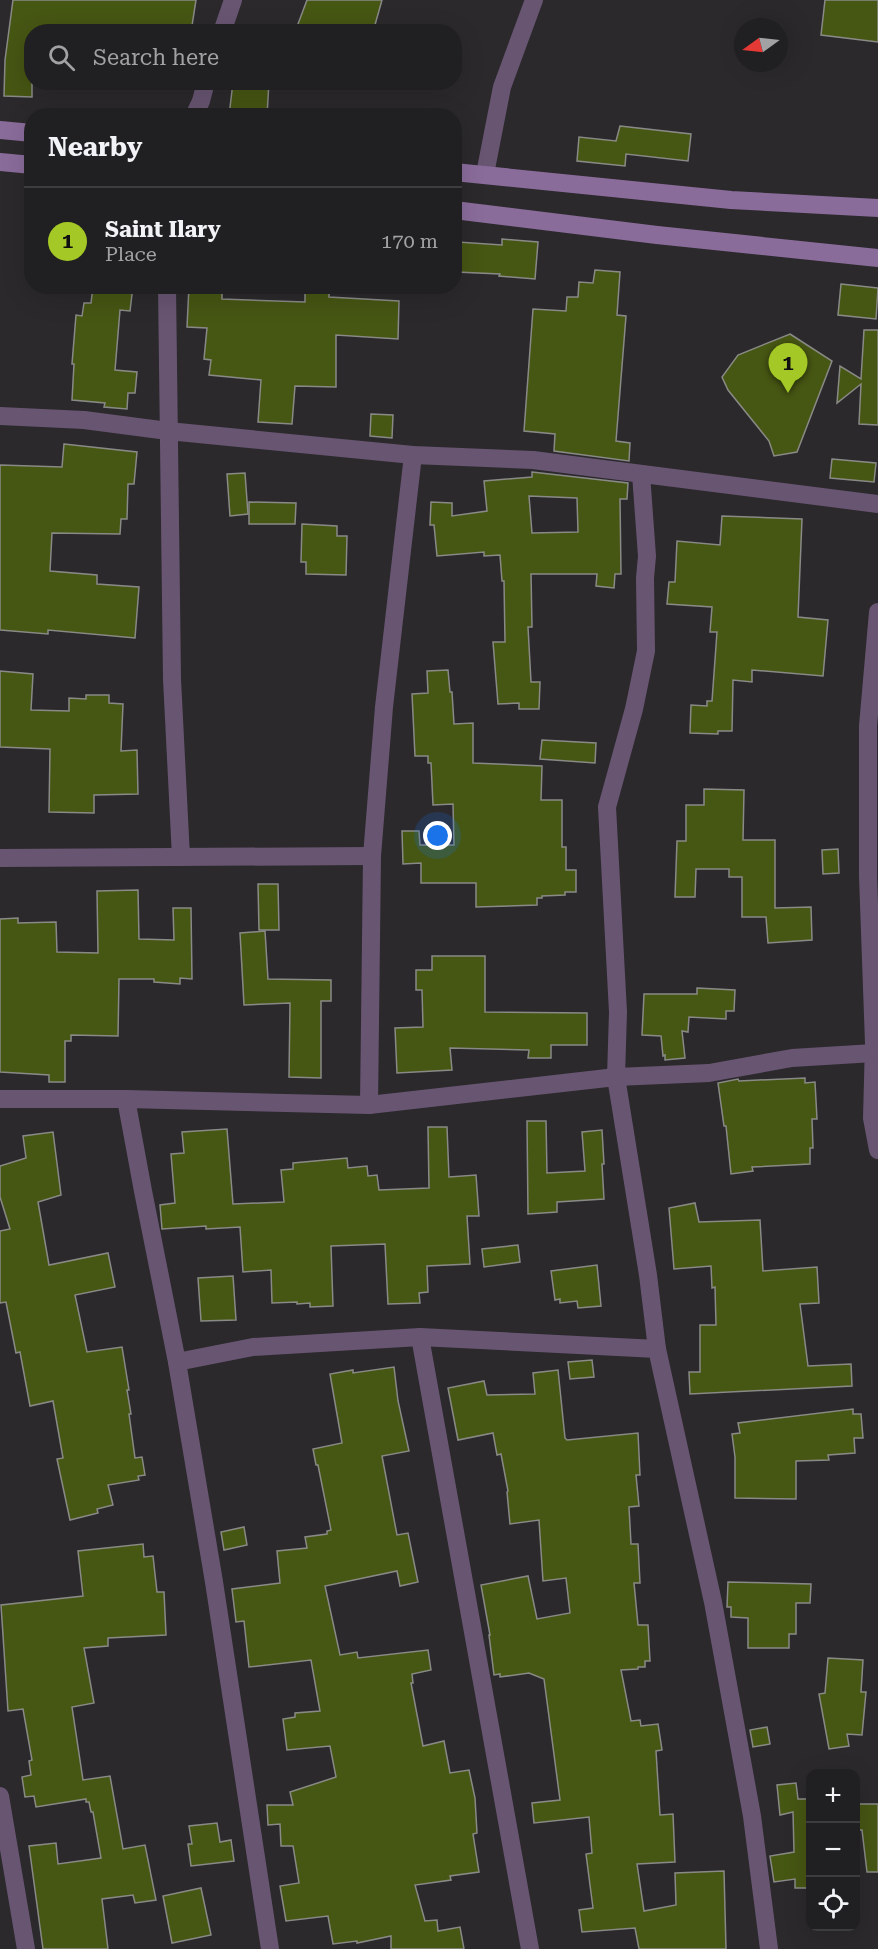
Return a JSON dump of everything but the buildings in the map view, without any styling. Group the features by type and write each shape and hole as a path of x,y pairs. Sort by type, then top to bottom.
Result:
{"main road":[{"path":"0,130 24,132"},
{"path":"0,162 24,164"},
{"path":"462,173 731,200 878,208"},
{"path":"462,211 657,236 878,258"}],"street":[{"path":"225,24 233,0"},
{"path":"484,174 502,87 534,0"},
{"path":"198,108 204,90"},
{"path":"167,294 172,679 181,857"},
{"path":"0,416 84,420 168,431 413,454 533,460 878,504"},
{"path":"369,1105 372,856 384,707 413,454"},
{"path":"641,474 647,556 646,651 634,710 607,807 618,1012 616,1077 648,1275 657,1349 721,1647 752,1816 769,1949"},
{"path":"878,612 868,726 873,874 875,1117 878,1150"},
{"path":"0,858 372,856"},
{"path":"0,1099 126,1099 369,1105 616,1077 709,1073 792,1058 874,1053"},
{"path":"126,1099 142,1191 177,1362 214,1582 270,1949"},
{"path":"177,1362 253,1347 420,1337 657,1349"},
{"path":"420,1337 530,1949"},
{"path":"0,1796 26,1949"}],"place":[{"name":"Saint Ilary","path":"788,393"}]}
